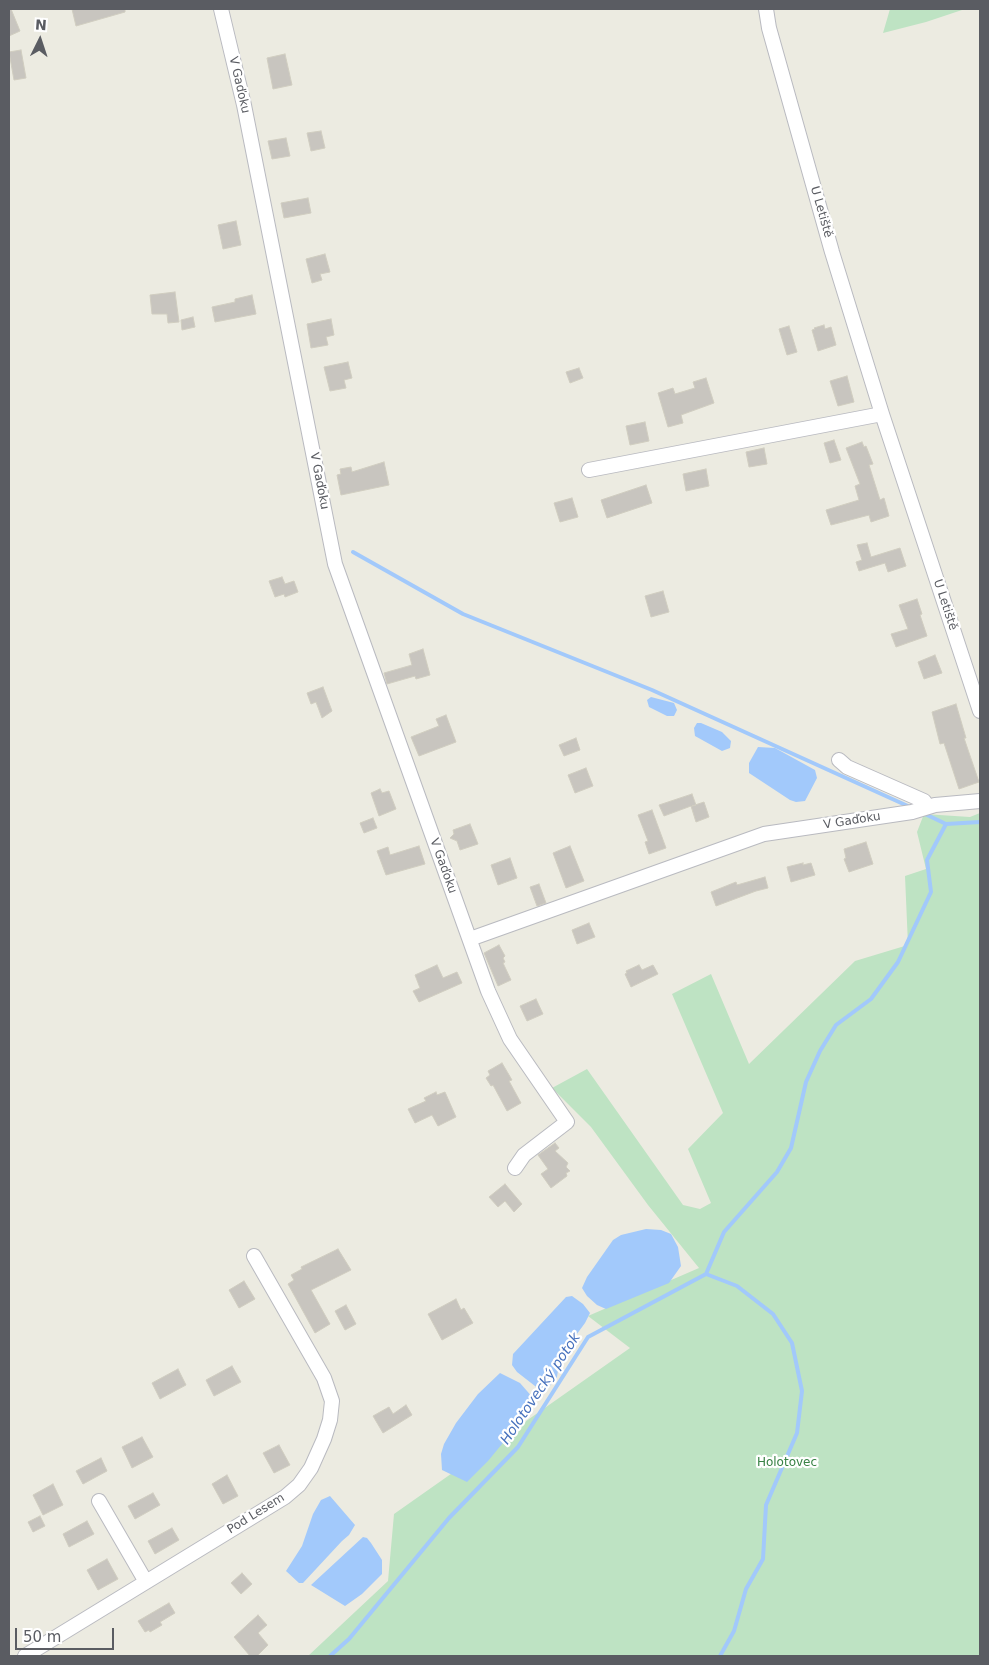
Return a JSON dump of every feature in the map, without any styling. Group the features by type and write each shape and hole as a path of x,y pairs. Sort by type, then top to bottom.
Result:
{"street":[{"name":"V Gaďoku","path":"221,9 244,105 336,564 488,991 510,1039 567,1122 524,1156 515,1168"},
{"name":"U Letiště","path":"766,9 769,28 832,252 882,414 980,711"},
{"path":"589,470 882,414"},
{"path":"839,760 847,767 924,801 928,807"},
{"name":"V Gaďoku","path":"470,939 764,834 912,812 935,805 980,801"},
{"name":"Pod Lesem","path":"25,1656 285,1497 299,1484 311,1468 330,1420 332,1401 324,1378 254,1256"},
{"path":"99,1501 146,1582"}],"green space":[{"path":"890,9 965,9 926,22 883,33"},
{"name":"Holotovec","path":"980,813 980,1656 308,1656 388,1581 394,1514 630,1348 588,1316 699,1268 648,1205 591,1127 552,1088 587,1069 683,1205 700,1209 711,1203 688,1149 723,1113 672,994 711,974 749,1064 855,961 908,945 905,876 926,869 917,832 924,814 970,817"}],"water":[{"path":"651,697 674,703 677,710 674,716 667,716 649,707 647,700"},
{"path":"697,723 722,732 731,741 730,748 722,751 695,736 694,728"},
{"path":"758,747 775,748 815,770 817,778 805,801 796,802 790,800 749,773 749,763"},
{"path":"646,1229 661,1230 671,1234 678,1247 681,1266 669,1283 606,1309 597,1305 587,1296 582,1288 587,1277 613,1240 621,1235"},
{"path":"572,1296 583,1304 590,1313 585,1323 560,1357 557,1377 544,1393 517,1372 512,1365 513,1354 566,1297"},
{"path":"500,1373 520,1383 534,1399 530,1410 488,1461 467,1482 442,1470 441,1454 444,1444 456,1423 478,1394"},
{"path":"330,1496 355,1525 349,1535 303,1583 299,1583 286,1571 302,1546 313,1514 321,1500"},
{"path":"363,1537 367,1538 382,1560 382,1574 362,1594 345,1606 311,1585"}],"building":[{"path":"9,9 11,9 20,31 9,36"},
{"path":"72,9 125,9 125,12 76,26"},
{"path":"21,50 26,78 14,80 9,52"},
{"path":"285,54 292,85 273,89 267,58"},
{"path":"321,131 325,148 311,151 307,133"},
{"path":"286,138 290,156 272,159 268,141"},
{"path":"308,198 311,213 284,218 281,203"},
{"path":"236,221 241,245 223,249 218,225"},
{"path":"325,254 330,272 320,274 322,280 312,283 306,259"},
{"path":"175,292 179,322 168,323 167,314 152,314 150,295"},
{"path":"252,295 256,314 215,322 212,307 235,302 235,299"},
{"path":"193,317 195,327 182,330 181,320"},
{"path":"331,319 334,335 326,337 328,345 311,348 307,324"},
{"path":"824,325 825,329 831,327 836,345 818,351 812,330"},
{"path":"789,326 797,352 787,355 779,329"},
{"path":"348,362 352,378 344,380 346,388 330,391 324,367"},
{"path":"579,368 583,378 570,383 566,372"},
{"path":"847,376 854,402 838,406 830,381"},
{"path":"706,378 714,403 681,415 683,423 668,427 658,393 673,388 675,394 695,388 693,382"},
{"path":"645,422 649,441 630,445 626,426"},
{"path":"834,440 841,460 830,463 824,443"},
{"path":"862,442 864,447 866,446 873,464 869,465 880,500 884,498 889,516 871,522 869,515 831,525 826,510 859,500 855,486 860,484 846,448"},
{"path":"764,448 767,464 749,467 746,452"},
{"path":"384,462 389,485 341,495 337,475 341,474 340,469 351,467 352,472"},
{"path":"706,469 709,486 686,491 683,474"},
{"path":"646,485 652,503 607,518 601,500"},
{"path":"572,498 578,517 560,522 554,503"},
{"path":"867,543 871,557 900,548 906,566 888,572 885,563 859,571 856,562 862,560 857,545"},
{"path":"282,577 285,584 294,581 298,592 285,597 284,594 275,597 269,581"},
{"path":"663,591 669,612 651,617 645,596"},
{"path":"917,599 927,636 896,647 891,634 908,629 899,605"},
{"path":"423,649 430,675 416,679 415,676 387,684 384,673 412,665 409,654"},
{"path":"935,655 942,673 924,679 918,662"},
{"path":"323,687 332,711 322,718 316,702 311,704 307,693"},
{"path":"956,704 966,738 964,738 979,782 959,789 944,743 940,744 932,712"},
{"path":"446,715 456,742 419,756 411,737 439,726 436,719"},
{"path":"576,738 580,750 564,756 559,745"},
{"path":"586,768 593,786 575,793 568,775"},
{"path":"380,789 382,793 389,791 396,809 379,816 371,793"},
{"path":"692,794 696,805 704,802 709,817 696,822 691,806 664,816 659,805"},
{"path":"652,810 666,848 649,854 645,842 648,841 638,815"},
{"path":"373,818 377,828 364,833 360,823"},
{"path":"470,824 478,844 460,850 457,841 450,838 454,834 453,830"},
{"path":"866,842 873,864 849,872 844,859 846,858 844,849"},
{"path":"419,846 425,864 386,875 377,851 388,847 390,855"},
{"path":"570,846 584,881 566,888 553,853"},
{"path":"510,858 517,878 498,885 491,865"},
{"path":"803,863 803,865 811,863 815,875 791,882 787,867"},
{"path":"765,877 768,888 716,906 711,892 736,882 737,885"},
{"path":"539,884 546,903 537,906 530,887"},
{"path":"589,923 595,937 577,944 572,930"},
{"path":"499,945 505,956 503,958 505,962 503,963 511,980 498,986 484,953"},
{"path":"437,965 443,978 457,972 462,983 419,1002 413,991 420,988 415,975"},
{"path":"639,965 642,970 653,965 658,974 631,987 625,974 627,973 626,971"},
{"path":"536,999 543,1014 527,1021 520,1006"},
{"path":"502,1063 512,1080 509,1081 521,1103 507,1111 493,1085 491,1086 486,1078 490,1075 488,1071"},
{"path":"436,1092 437,1095 445,1092 456,1117 438,1126 432,1115 415,1123 408,1109 426,1101 424,1098"},
{"path":"555,1143 559,1148 555,1151 568,1163 566,1167 570,1171 566,1173 567,1176 551,1188 541,1174 548,1169 538,1155"},
{"path":"505,1184 522,1204 514,1212 505,1201 498,1207 489,1197"},
{"path":"338,1249 351,1270 311,1290 330,1324 315,1333 288,1284 294,1280 291,1275 302,1269 301,1267"},
{"path":"244,1281 255,1299 239,1308 229,1290"},
{"path":"456,1299 461,1310 464,1308 473,1323 442,1340 428,1314"},
{"path":"346,1305 356,1324 345,1330 335,1311"},
{"path":"232,1366 241,1382 214,1396 206,1380"},
{"path":"178,1369 186,1385 160,1399 152,1383"},
{"path":"406,1405 412,1415 383,1433 373,1416 389,1407 393,1414"},
{"path":"142,1437 153,1457 132,1468 122,1447"},
{"path":"279,1445 290,1465 274,1473 263,1453"},
{"path":"101,1458 107,1471 83,1484 76,1471"},
{"path":"227,1475 238,1496 223,1504 212,1484"},
{"path":"53,1484 63,1505 43,1515 33,1495"},
{"path":"153,1493 160,1505 135,1519 128,1506"},
{"path":"40,1516 45,1526 33,1532 28,1522"},
{"path":"87,1521 94,1534 69,1547 63,1534"},
{"path":"172,1528 179,1540 155,1554 148,1541"},
{"path":"107,1559 118,1579 98,1590 87,1570"},
{"path":"242,1573 252,1584 241,1594 231,1583"},
{"path":"169,1603 175,1613 160,1622 162,1625 150,1632 149,1630 145,1632 138,1621"},
{"path":"258,1615 267,1625 258,1633 268,1645 257,1656 250,1656 234,1637"}],"waterway":[{"path":"353,552 463,614 652,690 910,807"},
{"path":"923,813 946,824"},
{"name":"Holotovecký potok","path":"330,1656 349,1639 449,1518 518,1447 588,1337 706,1274 724,1232 777,1172 791,1148 806,1082 820,1051 836,1025 871,999 898,962 931,892 927,860 946,824 980,822"},
{"path":"706,1274 737,1286 773,1314 792,1343 802,1391 797,1433 766,1505 763,1559 746,1589 734,1631 720,1656"}]}
